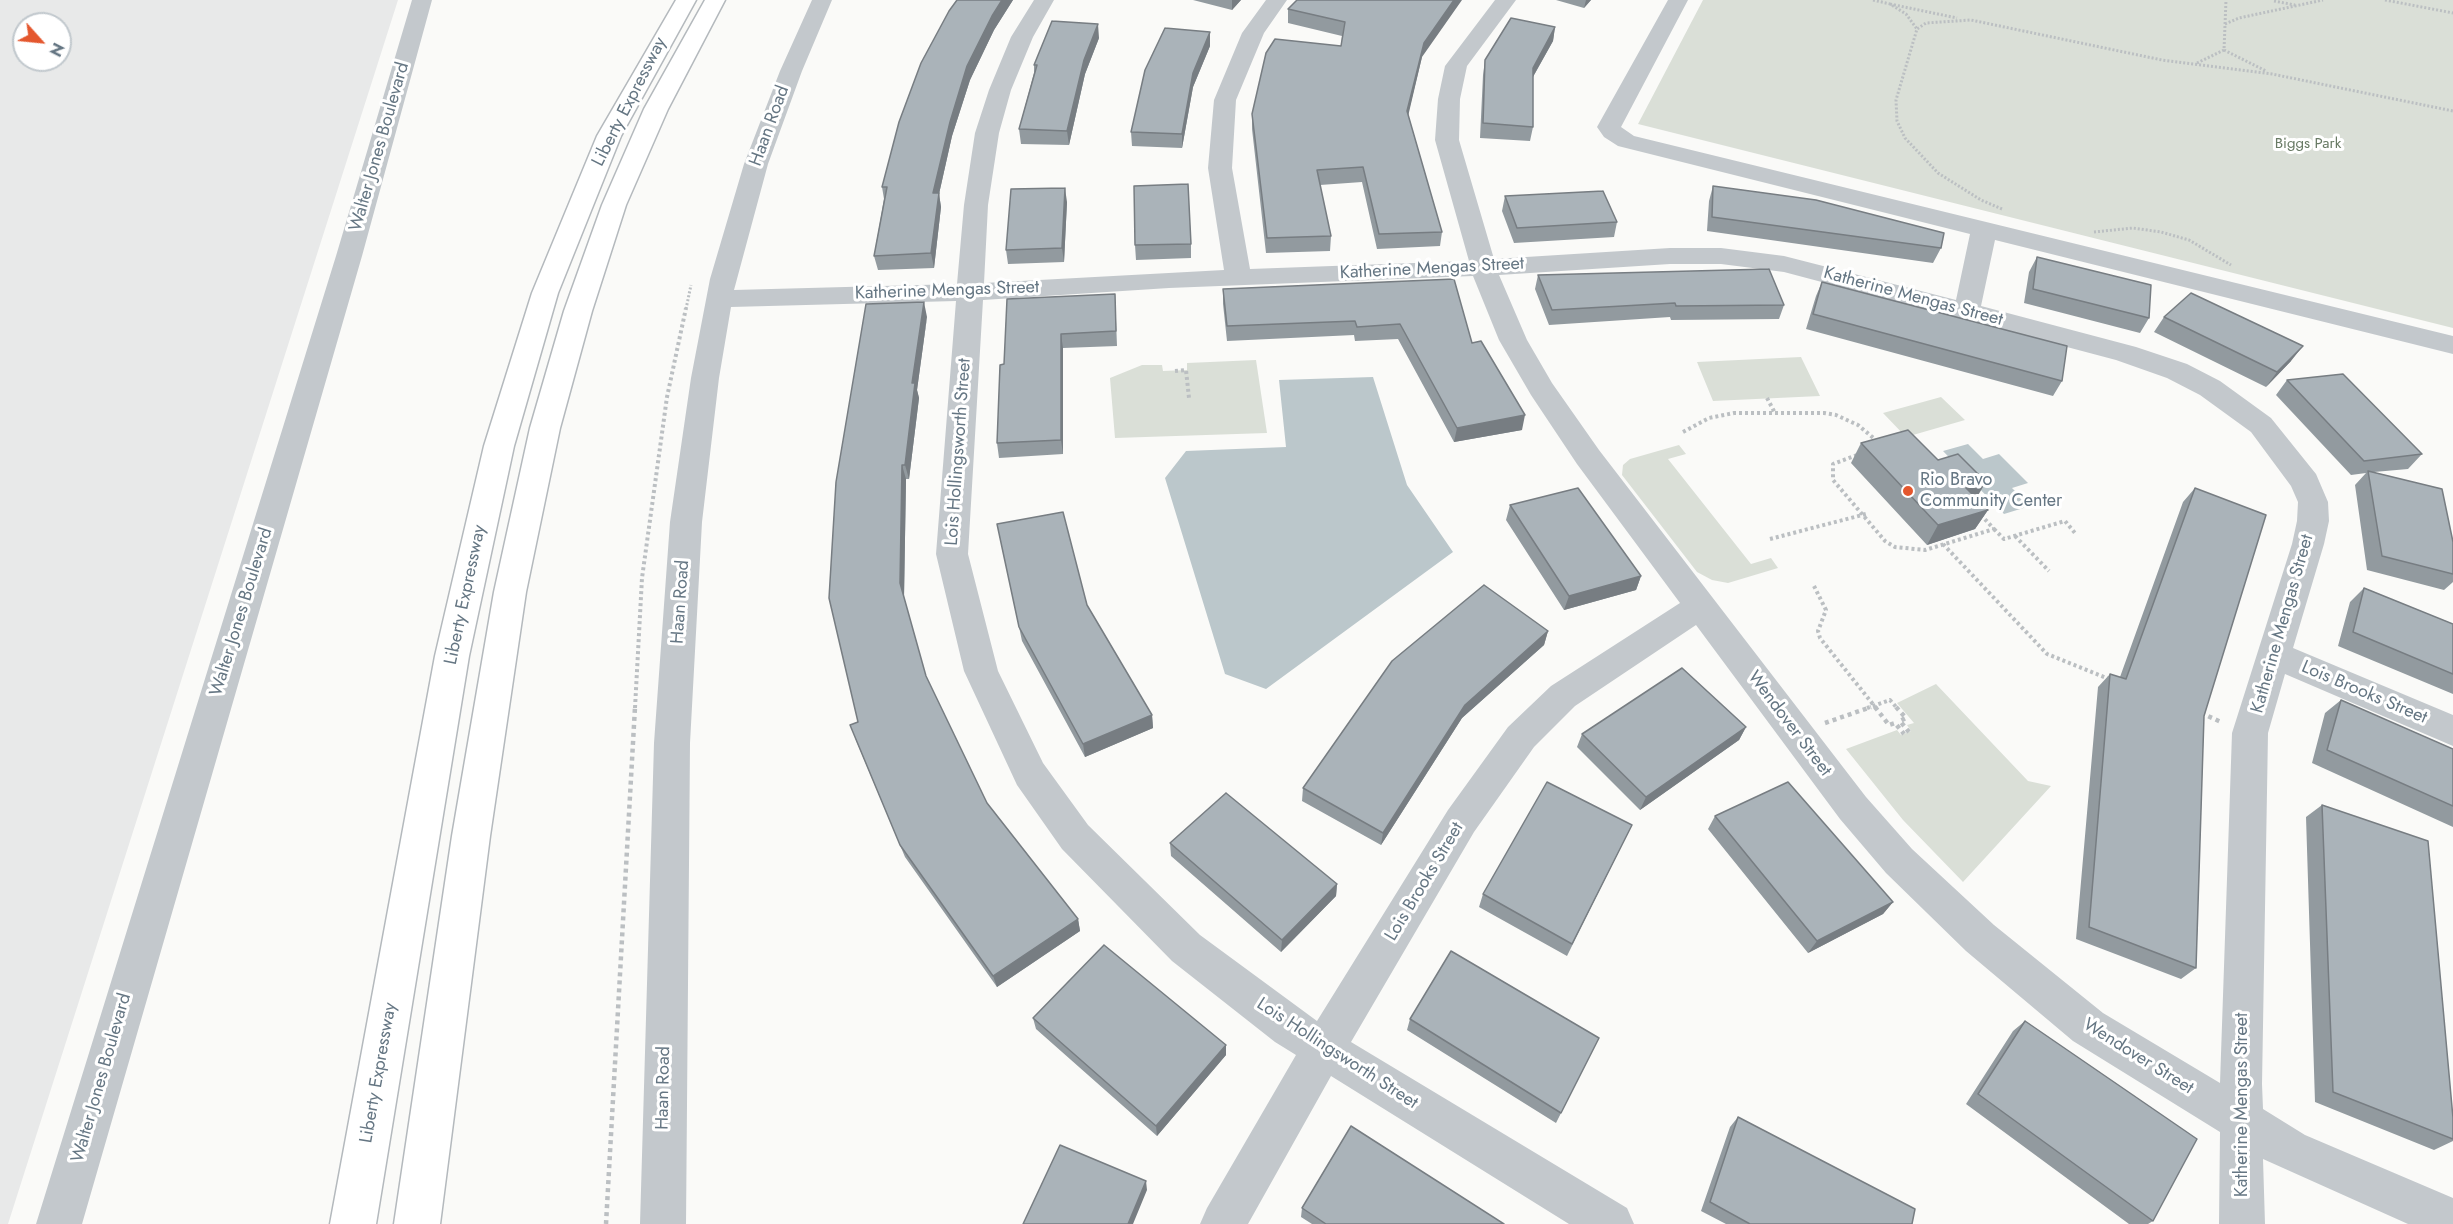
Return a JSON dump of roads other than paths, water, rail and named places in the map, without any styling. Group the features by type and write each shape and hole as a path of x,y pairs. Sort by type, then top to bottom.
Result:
{"highway":[{"name":"Liberty Expressway","path":"353,1224 452,656 499,446 545,293 605,146 686,0"},
{"name":"Liberty Expressway","path":"417,1224 471,836 510,592 545,428 578,311 614,205 656,109 715,0"}],"street":[{"name":"Walter Jones Boulevard","path":"59,1224 349,256 422,0"},
{"name":"Haan Road","path":"663,1224 672,743 686,522 705,378 720,299 756,164 791,71 822,0"},
{"name":"Lois Hollingsworth Street","path":"1044,0 1022,37 1000,90 987,133 976,205 952,554 981,671 1030,774 1075,837 1186,948 1290,1028 1611,1224"},
{"path":"1238,277 1220,168 1225,100 1253,33 1277,0"},
{"name":"Wendover Street","path":"1506,0 1456,66 1449,99 1447,140 1484,268 1513,340 1541,388 1588,457 1853,808 1899,861 1980,938 2088,1027 2290,1150 2453,1221"},
{"path":"1678,0 1609,127 1612,132 1626,141 2453,345"},
{"path":"1967,311 1984,230"},
{"name":"Katherine Mengas Street","path":"720,299 970,292 1238,277 1484,268 1670,256 1721,256 1784,264 1967,311 2126,354 2177,371 2210,388 2261,425 2305,482 2313,502 2313,521 2308,544 2250,733 2241,1122 2242,1224"},
{"name":"Lois Brooks Street","path":"1223,1224 1461,821 1521,737 1563,696 1700,606"},
{"name":"Lois Brooks Street","path":"2275,655 2453,731"}],"place":[{"name":"Rio Bravo Community Center","path":"1908,491"}],"park label":[{"name":"Biggs Park","path":"2308,144"}]}
